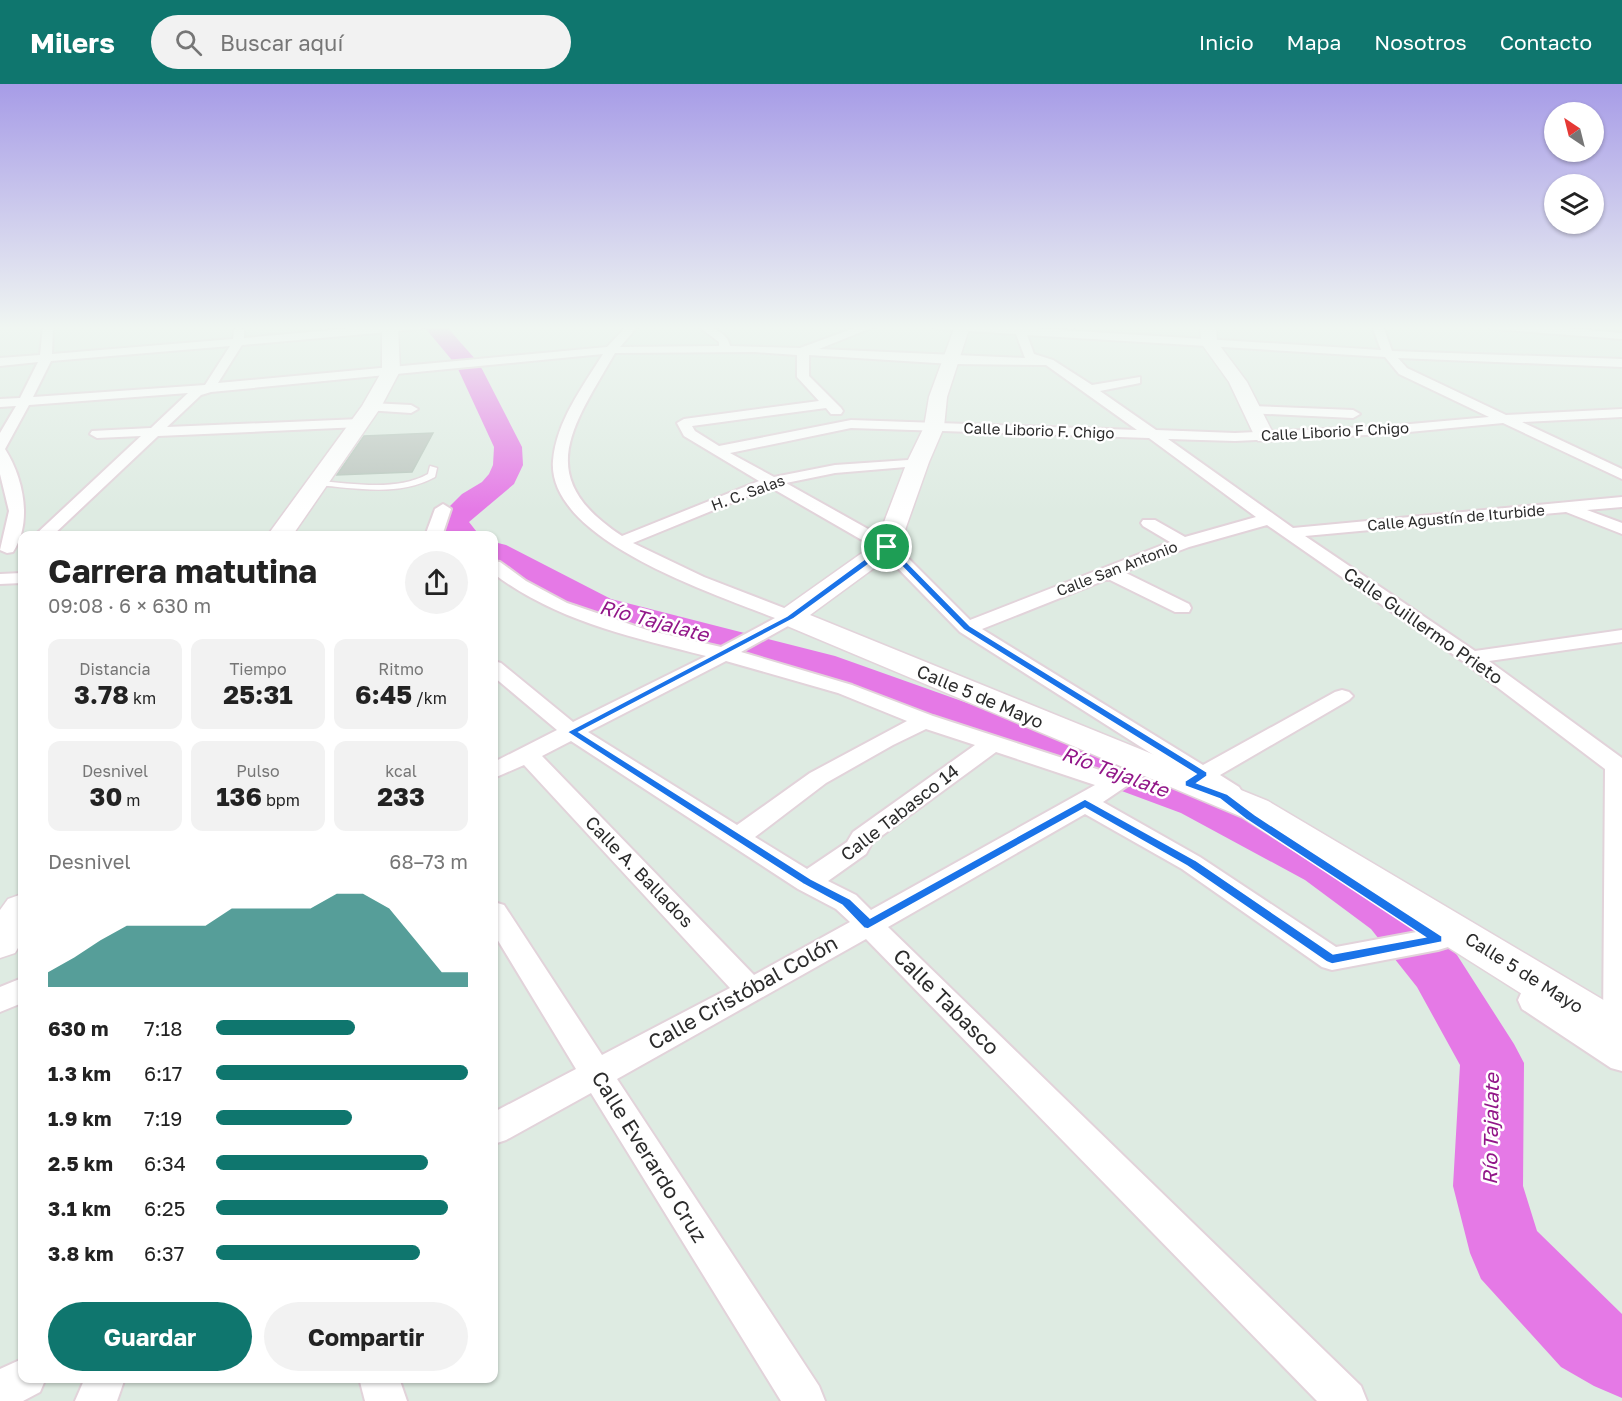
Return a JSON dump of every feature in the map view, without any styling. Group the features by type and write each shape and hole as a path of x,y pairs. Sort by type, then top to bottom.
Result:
{"main road":[{"path":"283,531 365,415 381,387"},
{"path":"790,617 887,547 918,462 934,428 942,387"},
{"path":"1241,387 1265,437"},
{"name":"Calle 5 de Mayo","path":"790,617 1126,775 1218,791 1621,1041"},
{"path":"0,942 18,915"}],"street":[{"path":"0,446 32,387"},
{"path":"0,403 215,387"},
{"name":"Calle 5 de Mayo","path":"589,387 573,414 562,450 562,482 577,510 619,543 650,560 790,617"},
{"path":"813,387 851,424"},
{"path":"1090,389 1098,387"},
{"path":"1439,387 1622,475"},
{"path":"47,531 197,392 209,388"},
{"name":"Calle Guillermo Prieto","path":"1090,389 1269,519 1471,658 1620,766 1621,1041"},
{"path":"828,404 684,423 689,433 717,451 887,547 967,628 1218,791 1418,943 1621,1041"},
{"path":"97,434 154,432 365,415 411,409"},
{"path":"1251,410 1353,414"},
{"name":"Calle Liborio F Chigo","path":"1155,436 1265,437 1622,413"},
{"name":"Calle Liborio F. Chigo","path":"717,451 851,424 1155,436"},
{"path":"0,452 18,510 17,529 10,548"},
{"name":"H. C. Salas","path":"619,543 770,482 835,469 918,462"},
{"name":"Calle Agustín de Iturbide","path":"1289,533 1622,502"},
{"path":"1568,508 1622,529"},
{"path":"435,531 443,509"},
{"path":"0,511 18,510"},
{"name":"Calle San Antonio","path":"967,628 1183,543 1269,519"},
{"path":"1149,523 1183,543"},
{"name":"Calle 5 de Mayo","path":"498,569 520,585 560,607 641,634 726,652 845,689 925,721 993,744 1126,775"},
{"path":"1109,572 1182,608"},
{"path":"0,579 18,578"},
{"path":"498,769 790,617"},
{"path":"1471,658 1622,636"},
{"name":"Calle Tabasco","path":"498,670 572,732 807,882 846,902 1346,1401"},
{"path":"1218,791 1342,696"},
{"path":"738,837 818,778 885,740 925,721"},
{"name":"Calle Tabasco 14","path":"807,882 857,849 862,838 993,744"},
{"name":"Calle A. Ballados","path":"527,754 751,991"},
{"name":"Calle Cristóbal Colón","path":"498,1127 596,1072 751,991 1085,803 1126,775"},
{"path":"1085,803 1191,863 1332,959 1418,943"},
{"name":"Calle Everardo Cruz","path":"498,918 804,1401"},
{"path":"0,1000 18,992"},
{"path":"0,1391 18,1382"},
{"path":"96,1401 103,1383"},
{"path":"381,1383 386,1401"}],"lane":[{"path":"317,483 404,485 428,479 432,475 432,468"}],"building":[{"path":"433,433 412,472 337,475 364,436"}],"waterway":[{"name":"Río Tajalate","path":"459,531 450,522 473,501 493,488 503,478 508,465 508,447 479,387"},
{"name":"Río Tajalate","path":"498,554 598,607 821,665 1198,802 1323,867 1390,915 1437,971 1492,1063 1488,1186 1507,1253 1589,1339 1622,1358"}],"route":[{"path":"887,547 967,628 1203,774 1189,783 1224,797 1251,818 1438,939 1332,959 1191,863 1085,803 868,925 846,902 807,882 572,732 773,627 887,547"}]}
